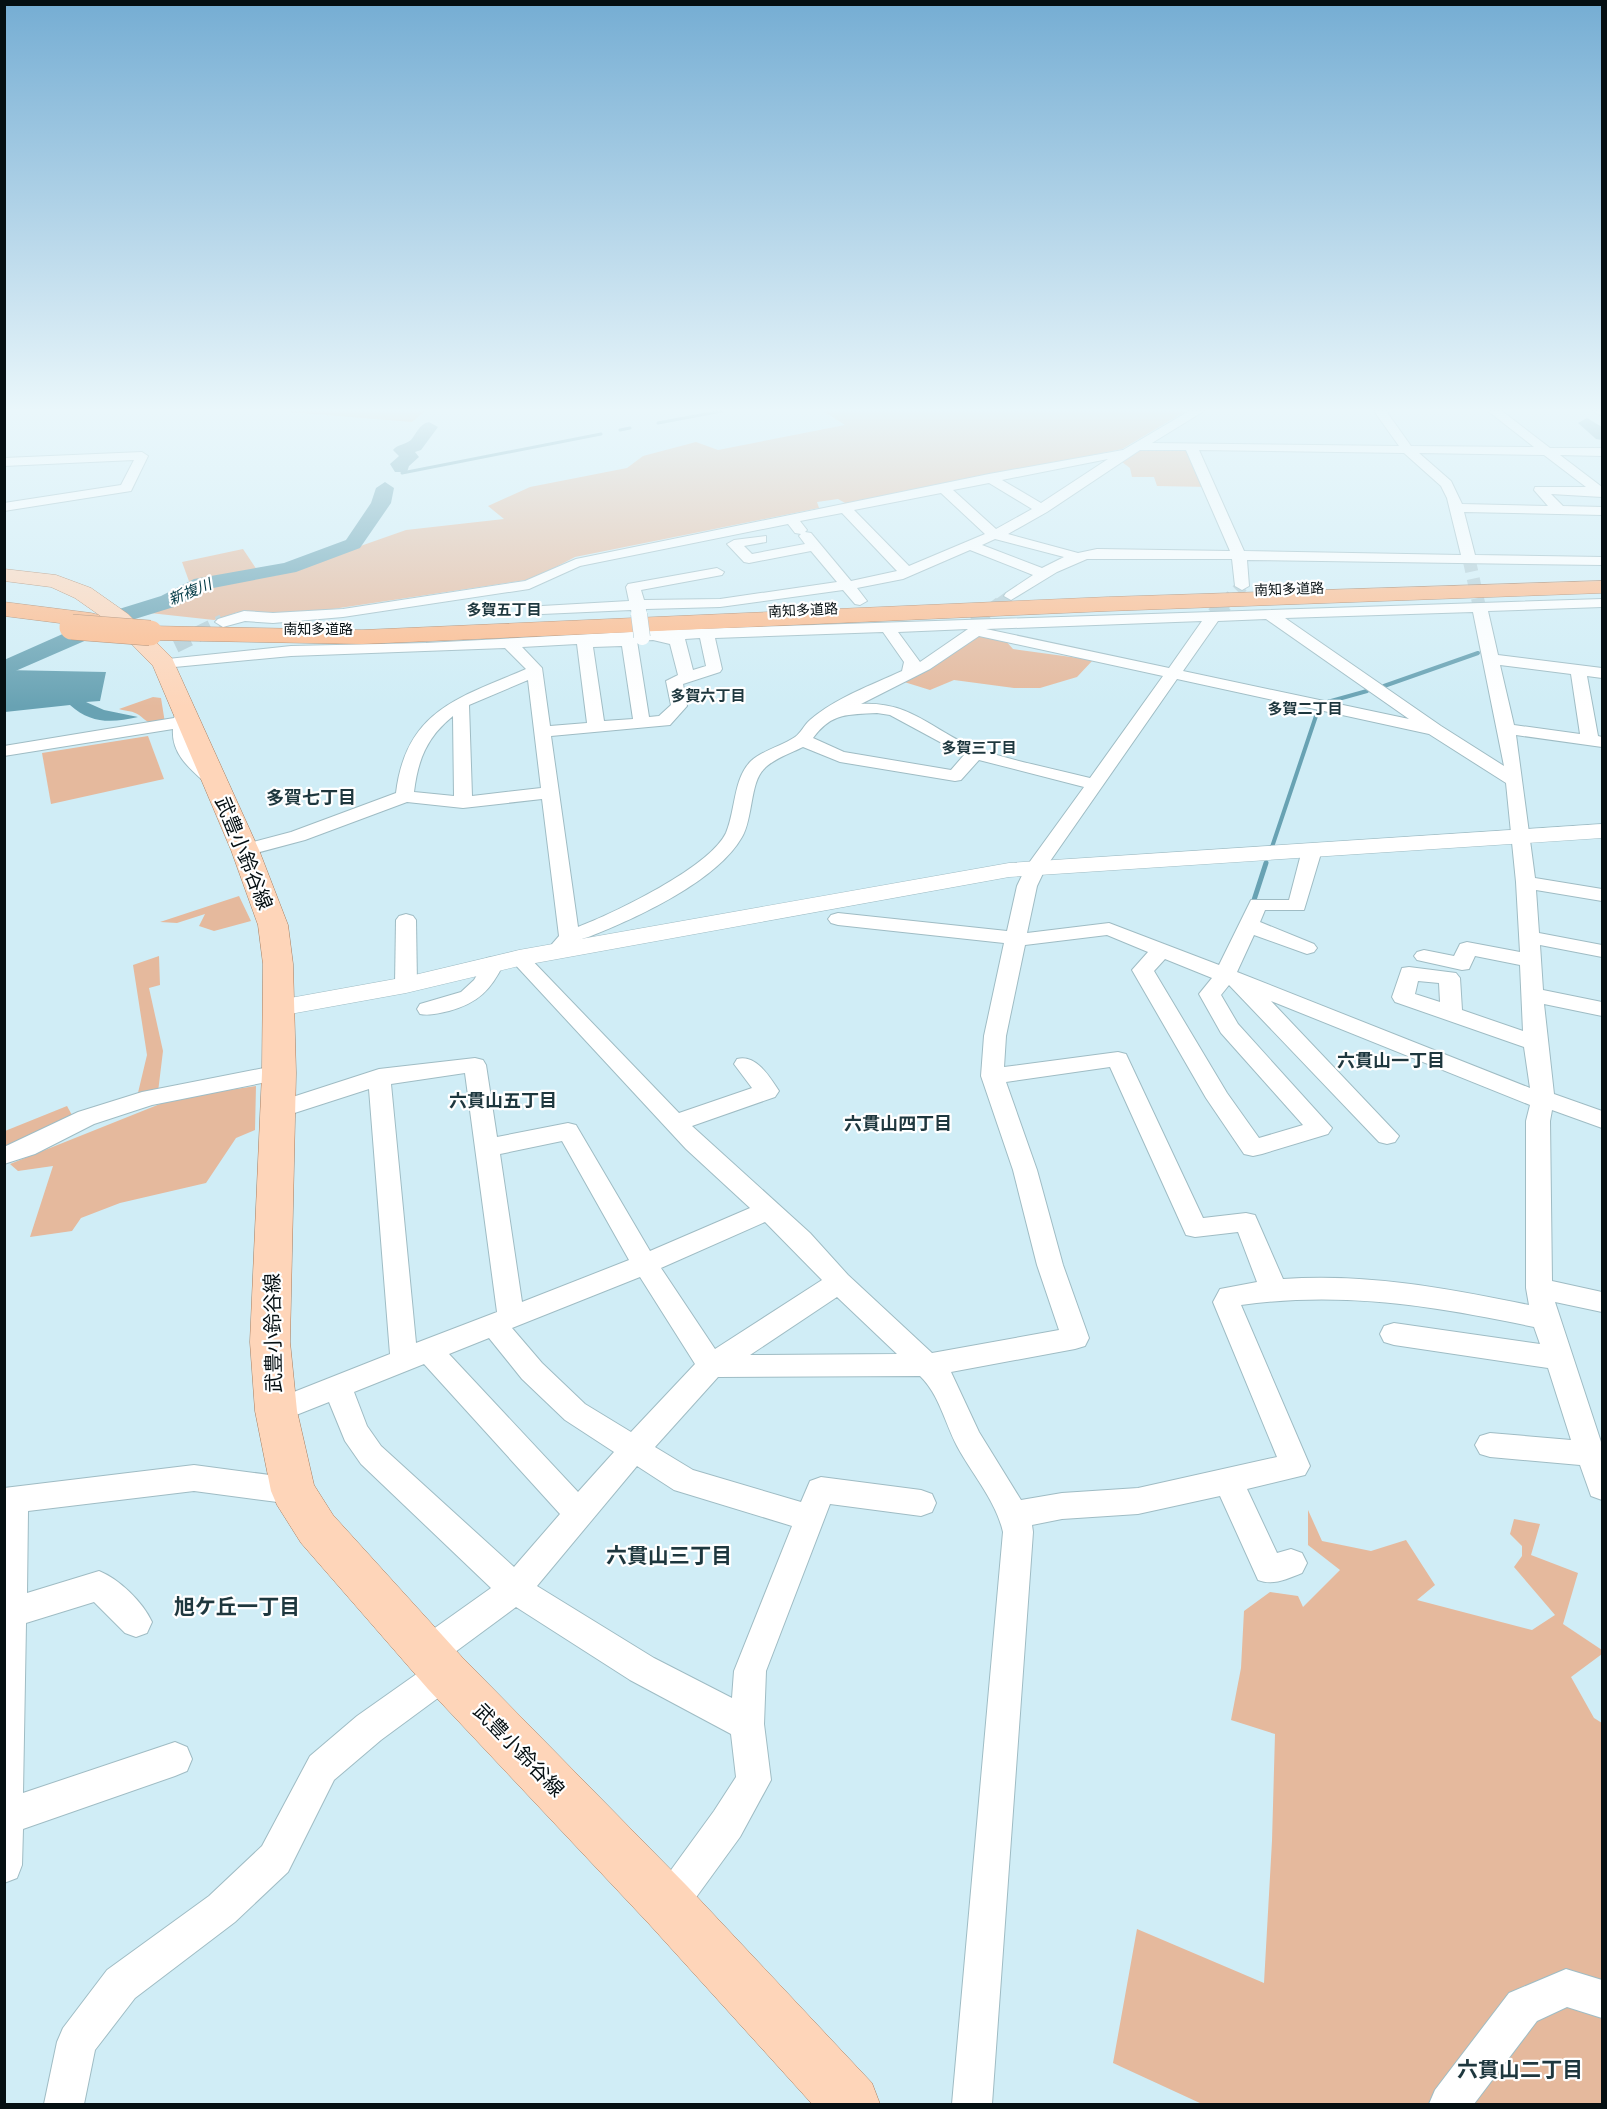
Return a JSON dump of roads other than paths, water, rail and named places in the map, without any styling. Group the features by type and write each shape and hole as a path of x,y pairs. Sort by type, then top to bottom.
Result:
{"highway":[{"name":"南知多道路","path":"4,609 136,634 267,629 394,628 1115,595 1602,579"},
{"name":"南知多道路","path":"4,618 136,634 362,637 1108,604 1602,587"}],"main road":[{"name":"武豊小鈴谷線","path":"4,575 64,584 84,592 136,634 184,718 214,781 273,925 278,964 279,1091 270,1342 276,1411 294,1491 317,1528 436,1663 668,1905 851,2104"}],"street":[{"path":"814,546 749,559 734,544 841,509"},
{"path":"846,509 906,572"},
{"path":"967,509 995,535 1078,557"},
{"path":"542,610 584,608 639,610 720,603 849,586 906,572 995,535 1041,509"},
{"path":"1221,509 1238,555 1244,578 1242,586"},
{"path":"1457,509 1469,559"},
{"path":"1529,509 1602,511"},
{"path":"796,525 860,602"},
{"path":"223,622 244,616 273,618 343,613 529,585 576,563 796,525"},
{"path":"971,546 1044,574"},
{"path":"1011,596 1044,574 1078,557 1097,553 1602,561"},
{"path":"642,723 635,639 639,610 633,587 717,572"},
{"path":"580,588 584,608"},
{"path":"596,727 585,643 707,634 888,628 976,628 1214,615 1602,603"},
{"path":"1479,606 1515,781 1526,882 1535,1043 1543,1100 1539,1121 1539,1288 1545,1319 1602,1487"},
{"path":"1267,613 1436,730 1515,781"},
{"path":"711,1366 927,1365 1075,1338 1050,1265 1025,1170 992,1076 995,1036 1014,939 1027,886 1036,867 1214,615"},
{"path":"888,628 912,662 910,671"},
{"path":"976,628 1436,730"},
{"path":"562,944 621,917 695,874 734,836 744,805 749,775 759,763 803,740 815,724 834,711 935,659 976,628"},
{"path":"136,634 291,651 692,638 693,674"},
{"path":"541,732 664,721 680,706 674,681 714,669 707,634"},
{"path":"508,643 535,672 562,944"},
{"path":"1491,659 1602,673"},
{"path":"1506,729 1596,741 1578,670"},
{"path":"405,796 407,764 418,741 436,720 461,703 535,672"},
{"path":"461,703 463,803"},
{"path":"834,711 877,708 895,711 975,754 1094,784"},
{"path":"4,752 184,718"},
{"path":"803,740 840,757 956,776 975,754"},
{"path":"244,850 298,836 405,796 463,803 548,793"},
{"path":"279,1008 406,985 506,961 562,944 1036,867 1602,831"},
{"path":"1161,950 1143,970 1218,1098 1253,1148 1320,1128 1229,1028 1210,994 1232,978 1248,925 1257,904 1297,906 1312,850"},
{"path":"1526,882 1602,895"},
{"path":"838,919 1031,940 1109,929 1543,1100 1602,1119"},
{"path":"406,920 406,985"},
{"path":"1248,925 1307,948"},
{"path":"1529,937 1602,951"},
{"path":"1424,956 1462,964 1467,948 1530,961"},
{"path":"428,1009 468,999 506,961"},
{"path":"506,961 675,1124 769,1210 839,1282 940,1378 968,1439 1014,1515 1018,1532 972,2104"},
{"path":"1232,978 1387,1136"},
{"path":"1532,995 1602,1009"},
{"path":"1452,1015 1535,1043"},
{"path":"992,1076 1118,1059 1195,1228 1246,1222 1274,1290"},
{"path":"675,1124 767,1091 745,1064"},
{"path":"4,1156 26,1148 86,1118 150,1098 279,1091 379,1077 414,1069 475,1065 487,1148 502,1320 532,1371 575,1412 685,1481 808,1517"},
{"path":"379,1077 416,1355 579,1514"},
{"path":"487,1148 568,1131 645,1264 711,1366"},
{"path":"276,1411 645,1264 769,1210"},
{"path":"64,2104 77,2042 121,1984 222,1909 275,1859 322,1768 369,1728 515,1590 634,1449 711,1366 839,1282"},
{"path":"1014,1515 1062,1506 1138,1501 1295,1466 1226,1302 1230,1296 1314,1286 1437,1295 1545,1319"},
{"path":"1539,1288 1602,1302"},
{"path":"1394,1334 1558,1358"},
{"path":"337,1386 355,1432 371,1455 515,1590 642,1669 747,1724"},
{"path":"1490,1445 1592,1454"},
{"path":"4,1865 11,1613 9,1501 194,1478 294,1491"},
{"path":"1229,1482 1269,1570 1291,1563"},
{"path":"668,1905 727,1824 754,1780 747,1724 750,1671 808,1517 821,1490 921,1503"},
{"path":"11,1613 99,1586 136,1622"},
{"path":"6,1817 175,1759"},
{"path":"1449,2104 1523,2007 1566,1988 1602,1999"}],"water":[{"path":"5,670 106,672 100,701 86,702 104,710 138,717 111,721 94,719 70,705 5,712"}],"waterway":[{"name":"新複川","path":"4,669 127,614 169,601 202,584 289,568 353,544 377,509"},
{"path":"1384,686 1478,653"},
{"path":"1324,703 1367,691"},
{"path":"1272,847 1318,710"},
{"path":"1254,900 1266,863"}],"tunnel":[{"path":"1469,559 1479,605"},
{"path":"1223,605 1242,586"},
{"path":"999,605 1011,596"},
{"path":"975,624 1001,604"},
{"path":"1214,615 1225,604"},
{"path":"175,645 223,622"}],"district":[{"name":"多賀五丁目","path":"504,610"},
{"name":"多賀六丁目","path":"708,696"},
{"name":"多賀二丁目","path":"1305,709"},
{"name":"多賀三丁目","path":"979,748"},
{"name":"多賀七丁目","path":"311,798"},
{"name":"六貫山一丁目","path":"1391,1061"},
{"name":"六貫山五丁目","path":"503,1101"},
{"name":"六貫山四丁目","path":"898,1124"},
{"name":"六貫山三丁目","path":"669,1556"},
{"name":"旭ケ丘一丁目","path":"237,1607"},
{"name":"六貫山二丁目","path":"1520,2070"}]}
